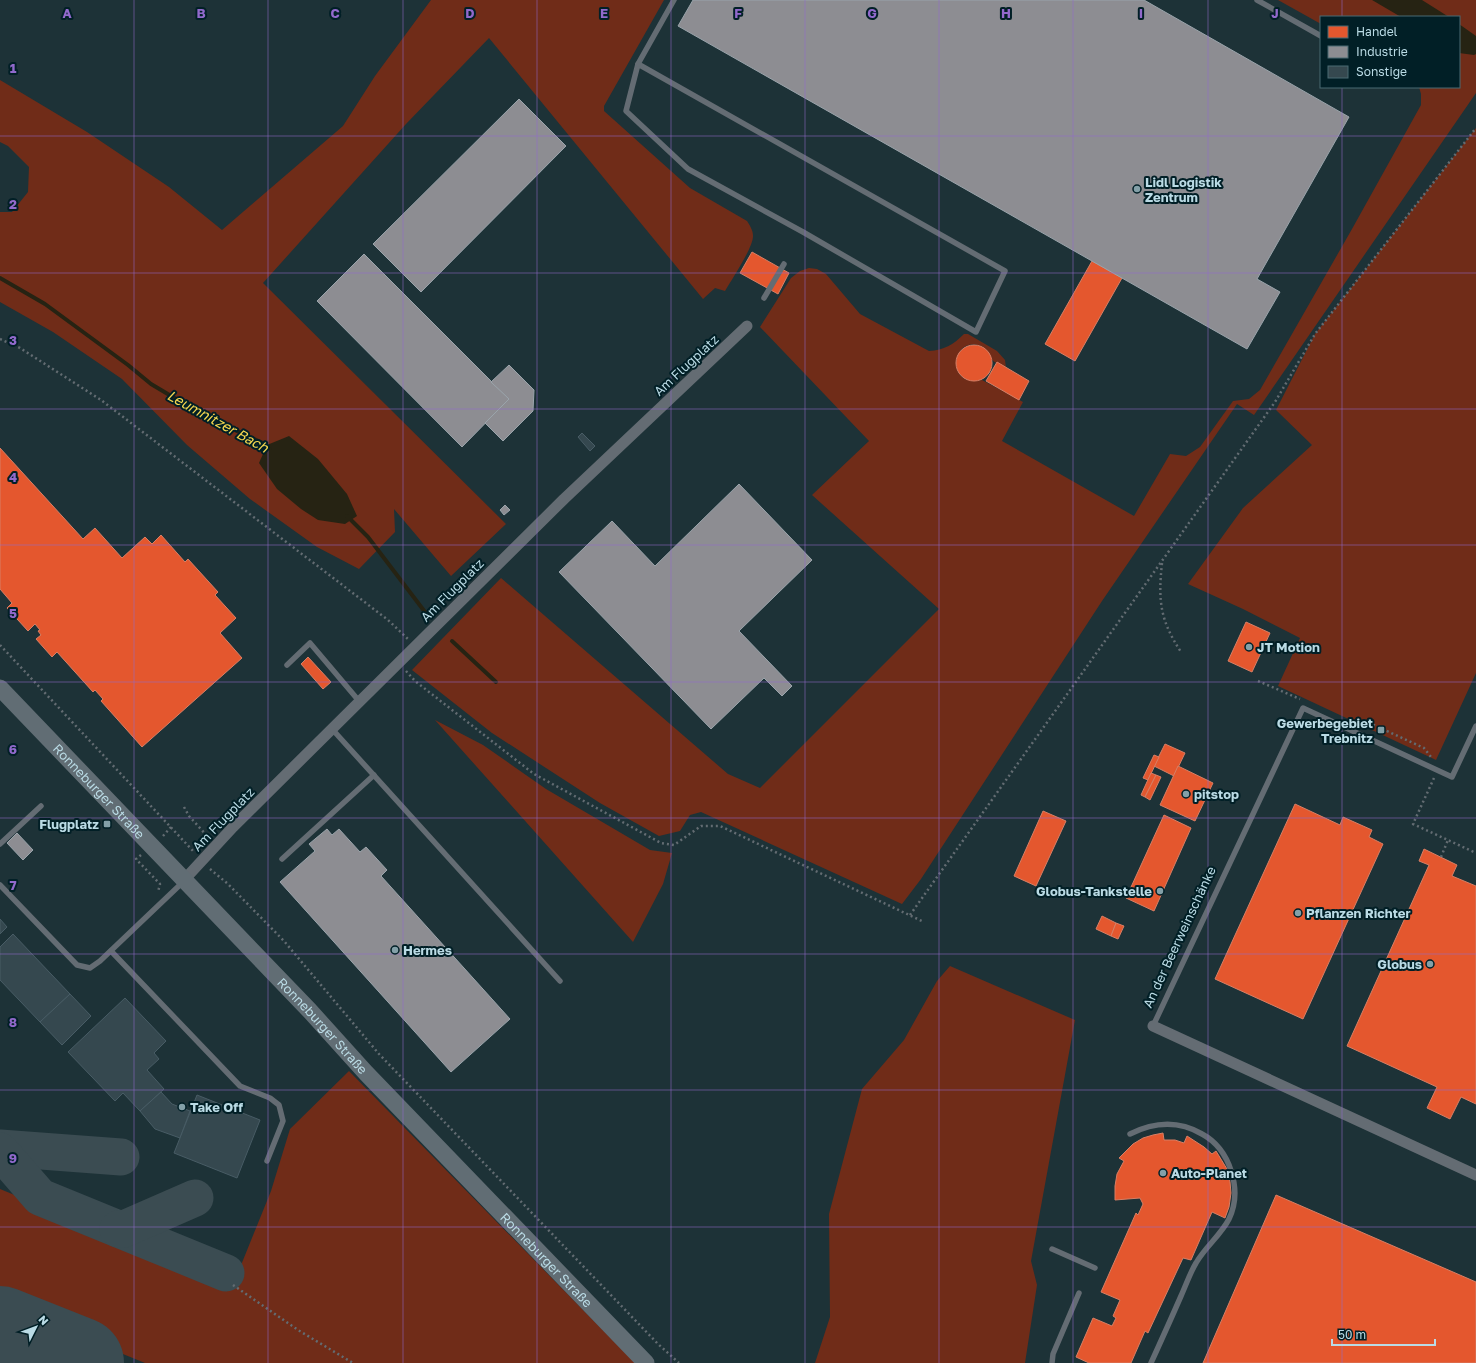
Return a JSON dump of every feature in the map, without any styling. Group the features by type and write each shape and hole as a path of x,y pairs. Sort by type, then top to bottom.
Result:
{"main road":[{"name":"Ronneburger Straße","path":"0,688 310,1011 366,1073 646,1363"}],"street":[{"name":"Am Flugplatz","path":"184,880 233,827 559,503 747,326"},
{"name":"An der Beerweinschänke","path":"1153,1026 1476,1175"}],"lane":[{"path":"638,64 1005,271 976,332 803,232 688,169 626,111 638,64 674,0"},
{"path":"1257,0 1320,35"},
{"path":"764,298 784,264"},
{"path":"286,665 310,643 360,701"},
{"name":"An der Beerweinschänke","path":"1153,1026 1303,708 1452,777 1476,726"},
{"path":"332,729 560,981"},
{"path":"282,859 374,775"},
{"path":"0,844 41,806"},
{"path":"0,885 77,966 90,968 111,951 184,880"},
{"path":"111,951 240,1086 270,1098 279,1105 283,1121 267,1161"},
{"path":"1130,1134 1141,1128 1154,1125 1181,1125 1194,1129 1206,1136 1224,1155 1234,1180 1235,1194 1229,1220 1196,1262 1151,1363"},
{"path":"1052,1249 1095,1268"},
{"path":"1052,1363 1053,1354 1079,1293"}],"path":[{"path":"910,915 1276,402 1316,334 1476,128"},
{"path":"0,339 20,348 101,400 388,620 416,646"},
{"path":"1162,562 1159,586 1160,605 1164,622 1171,637 1181,652"},
{"path":"0,645 202,860 284,941 379,1054 658,1344 679,1363"},
{"path":"398,663 415,681 534,774 660,843 674,845 701,826 720,826 924,922"},
{"path":"1438,770 1413,824 1476,853"},
{"path":"184,807 189,816 216,845"},
{"path":"1441,858 1448,840"},
{"path":"233,1285 298,1330 354,1363"}],"shaded area":[{"path":"431,0 664,0 604,106 604,111 690,188 747,221 752,230 753,236 746,256 725,291 715,288 703,299 489,38 406,124 263,283 506,524 451,576 394,509 395,532 359,569 317,547 250,499 187,445 122,379 53,332 0,302 0,212 12,212 28,192 29,167 8,146 0,142 0,80 87,132 169,187 222,230 343,126 375,76"},
{"path":"1278,0 1476,0 1476,93 1254,415 1237,404 1102,601 921,879 902,904 701,812 690,815 680,831 659,836 600,803 492,733 412,670 501,578 728,774 760,788 939,609 812,495 869,441 760,327 791,278 800,271 809,268 817,269 826,274 860,314 929,351 948,346 964,334 968,334 997,351 1005,360 1006,368 992,360 987,350 983,347 971,344 964,348 959,354 956,362 957,370 962,377 970,381 982,380 1023,402 1002,441 1134,516 1170,454 1186,456 1200,447 1233,401 1249,399 1260,390 1421,105 1419,88 1460,88 1460,16 1320,16 1320,23"},
{"path":"1372,0 1422,0 1447,16 1399,16"},
{"path":"1460,25 1476,36 1476,54 1460,53"},
{"path":"1476,128 1476,673 1436,760 1278,686 1300,638 1243,609 1188,584 1243,508 1312,445 1276,410 1315,334"},
{"path":"289,436 318,459 347,494 357,516 345,524 318,520 301,509 277,489 259,463 267,445"},
{"path":"435,720 483,745 546,789 650,850 672,853 663,884 633,942"},
{"path":"950,966 1075,1020 1031,1261 1037,1285 1025,1363 815,1363 830,1317 829,1214 862,1089 904,1040 937,981"},
{"path":"349,1071 635,1363 145,1363 0,1304 0,1189 233,1285 271,1191 290,1129"}],"building: Handel":[{"path":"752,252 789,273 778,294 740,273"},
{"path":"1092,261 1122,278 1075,361 1045,344"},
{"path":"978,345 987,350 991,356 991,370 987,376 978,381 970,381 961,376 957,370 956,359 961,350 967,346"},
{"path":"997,362 1029,381 1019,400 986,381"},
{"path":"0,448 83,539 95,528 122,558 145,537 152,544 161,535 185,562 188,559 218,592 215,595 236,618 220,633 242,658 142,747 101,701 103,699 95,690 93,692 57,652 52,657 36,639 41,635 38,631 40,630 35,624 28,631 7,608 12,603 0,589"},
{"name":"JT Motion","path":"1246,622 1270,633 1252,672 1228,661"},
{"path":"308,657 331,682 323,689 301,664"},
{"path":"1165,744 1185,753 1174,776 1154,766"},
{"path":"1154,755 1159,757 1148,780 1143,778"},
{"name":"pitstop","path":"1178,766 1213,783 1195,821 1160,805"},
{"path":"1151,773 1156,775 1145,797 1141,795"},
{"path":"1156,775 1161,777 1150,800 1145,797"},
{"name":"Pflanzen Richter","path":"1295,804 1340,825 1343,817 1372,830 1369,837 1383,844 1303,1019 1215,979"},
{"path":"1043,811 1066,821 1036,886 1014,876"},
{"path":"1164,815 1191,828 1154,911 1126,898"},
{"name":"Globus","path":"1424,849 1457,865 1452,876 1476,886 1476,1104 1461,1097 1450,1119 1427,1108 1437,1087 1347,1046 1429,865 1419,861"},
{"path":"1102,916 1116,923 1111,936 1096,929"},
{"path":"1116,923 1124,926 1118,939 1111,936"},
{"path":"1163,1133 1164,1140 1175,1140 1184,1143 1187,1136 1212,1154 1216,1151 1227,1169 1231,1193 1229,1207 1225,1218 1212,1212 1191,1260 1183,1258 1148,1333 1145,1331 1131,1363 1089,1363 1076,1357 1093,1318 1112,1326 1116,1318 1113,1316 1120,1300 1101,1292 1136,1213 1138,1215 1143,1204 1140,1198 1115,1200 1117,1174 1124,1161 1119,1158 1133,1144 1143,1138"},
{"path":"1276,1195 1476,1282 1476,1363 1203,1363"}],"building: Industrie":[{"name":"Lidl Logistik Zentrum","path":"693,0 1144,0 1349,117 1257,279 1280,292 1247,349 678,26"},
{"path":"519,99 566,146 421,292 373,244"},
{"path":"364,254 509,399 462,447 317,301"},
{"path":"509,365 534,390 533,411 503,441 485,423 509,399 491,382"},
{"path":"739,484 812,560 739,631 792,686 782,696 764,678 711,729 559,572 612,521 655,566"},
{"path":"505,505 510,510 504,515 500,510"},
{"name":"Hermes","path":"327,829 332,835 339,829 360,852 366,847 387,870 381,876 510,1019 451,1072 280,882 315,851 309,844"},
{"path":"17,833 33,850 23,860 7,843"}],"building: Sonstige":[{"path":"582,433 595,446 590,451 578,437"},
{"path":"0,919 7,927 0,934"},
{"path":"13,934 70,994 40,1022 0,980 0,947"},
{"path":"70,994 91,1016 62,1045 40,1022"},
{"path":"125,998 166,1041 154,1053 159,1059 147,1070 164,1089 140,1111 123,1093 115,1101 68,1052"},
{"path":"161,1092 172,1104 190,1111 180,1138 155,1129 140,1111"},
{"path":"197,1095 260,1120 237,1178 174,1153"}],"waterway":[{"name":"Leumnitzer Bach","path":"0,278 45,304 128,365 151,384 203,415 267,445 270,448"},
{"name":"Leumnitzer Bach","path":"347,516 368,537 425,612"},
{"name":"Leumnitzer Bach","path":"452,641 496,682"}],"taxiway":[{"path":"0,1148 121,1157"},
{"path":"0,1151 40,1197 226,1273"},
{"path":"118,1229 124,1229 195,1198"}],"runway":[{"path":"0,1332 78,1363"}],"place":[{"name":"Lidl Logistik Zentrum","path":"1137,189"},
{"name":"JT Motion","path":"1249,647"},
{"name":"Gewerbegebiet Trebnitz","path":"1381,730"},
{"name":"pitstop","path":"1186,794"},
{"name":"Flugplatz","path":"107,824"},
{"name":"Globus-Tankstelle","path":"1160,891"},
{"name":"Pflanzen Richter","path":"1298,913"},
{"name":"Hermes","path":"395,950"},
{"name":"Globus","path":"1430,964"},
{"name":"Take Off","path":"182,1107"},
{"name":"Auto-Planet","path":"1163,1173"}]}
